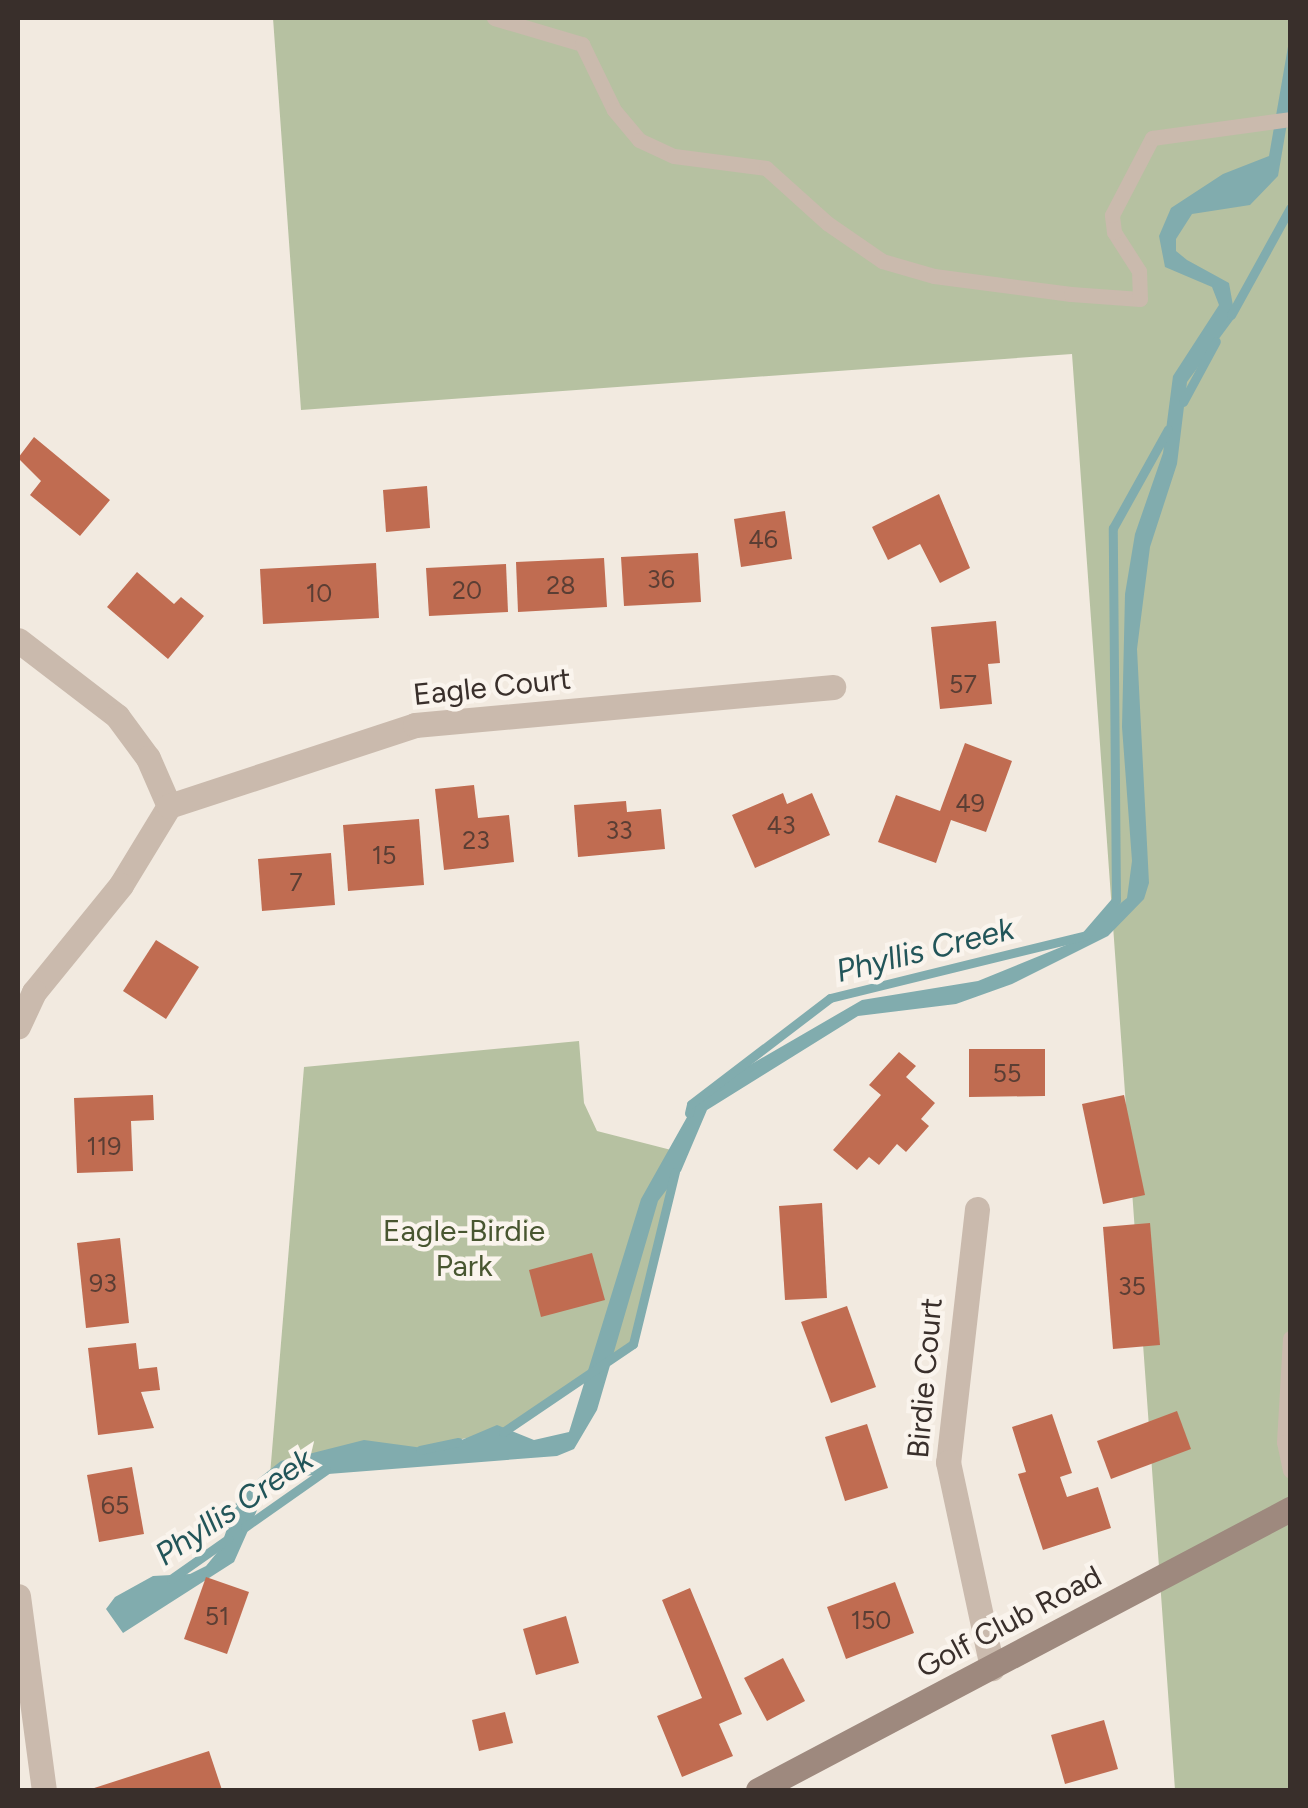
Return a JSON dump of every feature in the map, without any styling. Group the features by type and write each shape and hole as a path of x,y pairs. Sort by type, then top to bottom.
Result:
{"street":[{"path":"18,640 117,716 148,758 169,806 121,885 34,992 18,1026"},
{"name":"Eagle Court","path":"169,806 415,725 833,687"},
{"name":"Birdie Court","path":"977,1210 948,1462 992,1668"},
{"name":"Golf Club Road","path":"758,1790 1290,1508"},
{"path":"18,1596 44,1790"}],"lane":[{"path":"494,18 582,44 614,110 638,140 674,156 766,168 827,223 882,261 934,276 1070,294 1140,299 1139,271 1114,232 1112,215 1152,138 1168,131 1219,132 1282,118"},
{"path":"1290,1338 1284,1442 1290,1470"}],"green space":[{"path":"273,18 1290,18 1290,1790 1175,1790 1072,354 301,410"},
{"name":"Eagle-Birdie Park","path":"579,1041 584,1103 597,1131 679,1152 633,1344 510,1430 270,1475 304,1067"}],"water":[{"path":"1290,35 1290,106 1278,176 1250,205 1192,214 1176,239 1176,251 1229,283 1235,317 1187,382 1177,464 1150,547 1137,649 1149,883 1144,899 1108,936 1012,984 956,1004 858,1016 707,1110 681,1171 658,1201 597,1410 574,1449 557,1456 290,1477 262,1499 234,1562 123,1633 106,1609 115,1597 153,1576 190,1574 206,1566 220,1549 239,1494 281,1461 364,1440 438,1450 497,1425 534,1440 569,1432 641,1199 700,1094 862,1000 978,981 1071,943 1127,898 1132,861 1122,727 1125,594 1135,534 1163,453 1173,376 1219,305 1212,287 1165,267 1159,236 1171,208 1223,174 1269,156"}],"building":[{"path":"34,437 110,500 80,536 30,495 41,481 18,458"},
{"path":"427,486 430,528 386,532 383,490"},
{"path":"939,494 970,568 940,583 920,544 888,560 872,527"},
{"path":"785,511 792,559 741,567 734,519"},
{"path":"698,553 701,602 624,606 621,557"},
{"path":"604,558 607,607 518,612 516,562"},
{"path":"376,563 379,618 263,624 260,569"},
{"path":"506,564 508,612 429,616 426,568"},
{"path":"137,572 174,604 181,597 204,616 168,659 107,607"},
{"path":"996,621 1000,663 988,664 992,704 940,709 931,627"},
{"path":"965,743 1012,761 986,832 951,820 936,863 878,842 896,795 940,811"},
{"path":"474,785 478,818 509,815 514,862 444,870 435,789"},
{"path":"783,793 787,804 812,793 830,835 755,868 732,815"},
{"path":"626,801 627,812 661,809 665,849 578,857 574,805"},
{"path":"419,819 424,885 348,891 343,825"},
{"path":"331,853 335,905 262,911 258,859"},
{"path":"156,940 199,967 166,1019 123,991"},
{"path":"969,1049 1045,1049 1045,1096 969,1097"},
{"path":"899,1052 916,1066 906,1077 935,1103 921,1119 929,1126 906,1152 897,1144 879,1165 869,1157 857,1170 833,1150 881,1095 869,1085"},
{"path":"153,1095 154,1120 131,1121 133,1171 77,1173 74,1098"},
{"path":"1124,1095 1145,1195 1103,1204 1082,1104"},
{"path":"822,1203 827,1298 785,1300 779,1206"},
{"path":"1150,1223 1160,1345 1113,1349 1103,1227"},
{"path":"120,1238 129,1323 86,1328 77,1243"},
{"path":"592,1253 605,1300 541,1317 529,1270"},
{"path":"847,1306 876,1387 831,1403 801,1322"},
{"path":"136,1343 139,1369 157,1367 160,1390 141,1392 154,1428 98,1435 88,1348"},
{"path":"1177,1411 1191,1449 1111,1479 1097,1441"},
{"path":"1052,1414 1072,1473 1060,1477 1067,1497 1098,1487 1111,1528 1043,1550 1018,1474 1026,1472 1012,1427"},
{"path":"867,1424 888,1488 845,1501 825,1437"},
{"path":"132,1467 144,1534 99,1542 87,1475"},
{"path":"206,1577 249,1592 227,1654 184,1639"},
{"path":"895,1582 914,1633 846,1659 827,1607"},
{"path":"690,1588 742,1714 719,1724 733,1756 682,1777 657,1716 702,1698 662,1600"},
{"path":"566,1616 579,1663 536,1675 523,1629"},
{"path":"783,1658 805,1701 767,1721 744,1678"},
{"path":"505,1712 513,1743 479,1751 472,1720"},
{"path":"1104,1720 1118,1769 1065,1784 1051,1735"},
{"path":"209,1751 222,1790 88,1790"}],"waterway":[{"name":"Phyllis Creek","path":"1231,315 1290,208"},
{"name":"Phyllis Creek","path":"1183,402 1216,341"},
{"name":"Phyllis Creek","path":"689,1113 691,1104 830,998 1086,935 1116,900 1113,528 1168,429"},
{"name":"Phyllis Creek","path":"503,1432 633,1344 675,1172"},
{"name":"Phyllis Creek","path":"420,1450 458,1442"},
{"name":"Phyllis Creek","path":"245,1527 326,1470"},
{"name":"Phyllis Creek","path":"171,1579 228,1539"}]}
